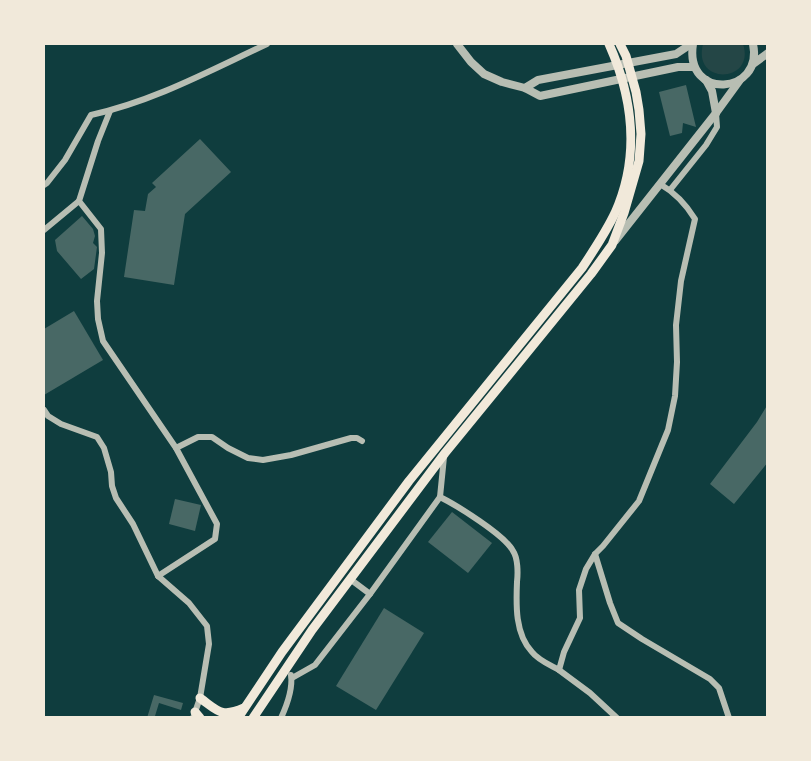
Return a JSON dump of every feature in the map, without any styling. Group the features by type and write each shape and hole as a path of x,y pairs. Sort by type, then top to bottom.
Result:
{"main road":[{"path":"238,717 282,652 403,489 582,268 599,243 615,211 630,158 630,110 609,44"},
{"path":"252,717 350,579 445,453 612,245 639,161 641,135 636,92 626,56 620,44"},
{"path":"200,698 221,713 231,713 246,707"}],"street":[{"path":"44,185 65,160 91,115 155,96 267,44"},
{"path":"457,44 484,74 525,88 540,96 678,67 694,67"},
{"path":"525,88 538,80 676,54 692,44"},
{"path":"669,190 706,145 717,127 712,91 694,67 691,54 692,44"},
{"path":"612,245 740,80 748,73 755,55 753,44"},
{"path":"753,64 768,53"},
{"path":"705,80 716,84 728,84 740,80"},
{"path":"44,230 79,201 110,111"},
{"path":"559,670 564,652 580,618 579,590 586,569 595,554 639,501 668,430 675,396 676,325 680,292 695,219 669,190 660,184"},
{"path":"79,201 101,229 102,254 97,301 98,320 103,341 176,448 217,524 215,539 158,576"},
{"path":"44,410 48,416 62,424 97,437 104,448 116,498 133,524 158,576 189,603 207,626 209,644 196,716"},
{"path":"176,448 198,437 212,437 248,458 263,460 291,455 351,438 362,441"},
{"path":"292,678 315,665 440,497 445,453"},
{"path":"440,497 460,507 508,542 515,552 518,576 516,606 522,637 532,653 590,693 617,717"},
{"path":"595,554 618,623 710,679 719,688 729,717"},
{"path":"350,579 370,594"},
{"path":"281,717 286,708 292,678 286,668"}],"shaded area":[{"path":"703,44 743,44 745,57 741,66 733,72 714,73 706,67 702,58"}],"building":[{"path":"686,85 696,127 683,123 682,133 670,136 659,92"},
{"path":"200,139 231,172 185,214 174,285 124,277 134,210 145,211 148,194 156,187 152,183"},
{"path":"82,216 93,229 95,236 93,243 97,247 94,269 81,279 57,251 55,240"},
{"path":"74,311 103,360 44,395 44,329"},
{"path":"768,404 768,462 734,504 710,484"},
{"path":"175,499 201,505 195,531 169,524"},
{"path":"452,512 492,543 468,573 428,542"},
{"path":"384,608 424,633 376,710 336,686"},
{"path":"154,695 183,703 181,710 159,703 155,716 159,718 147,718"}]}
